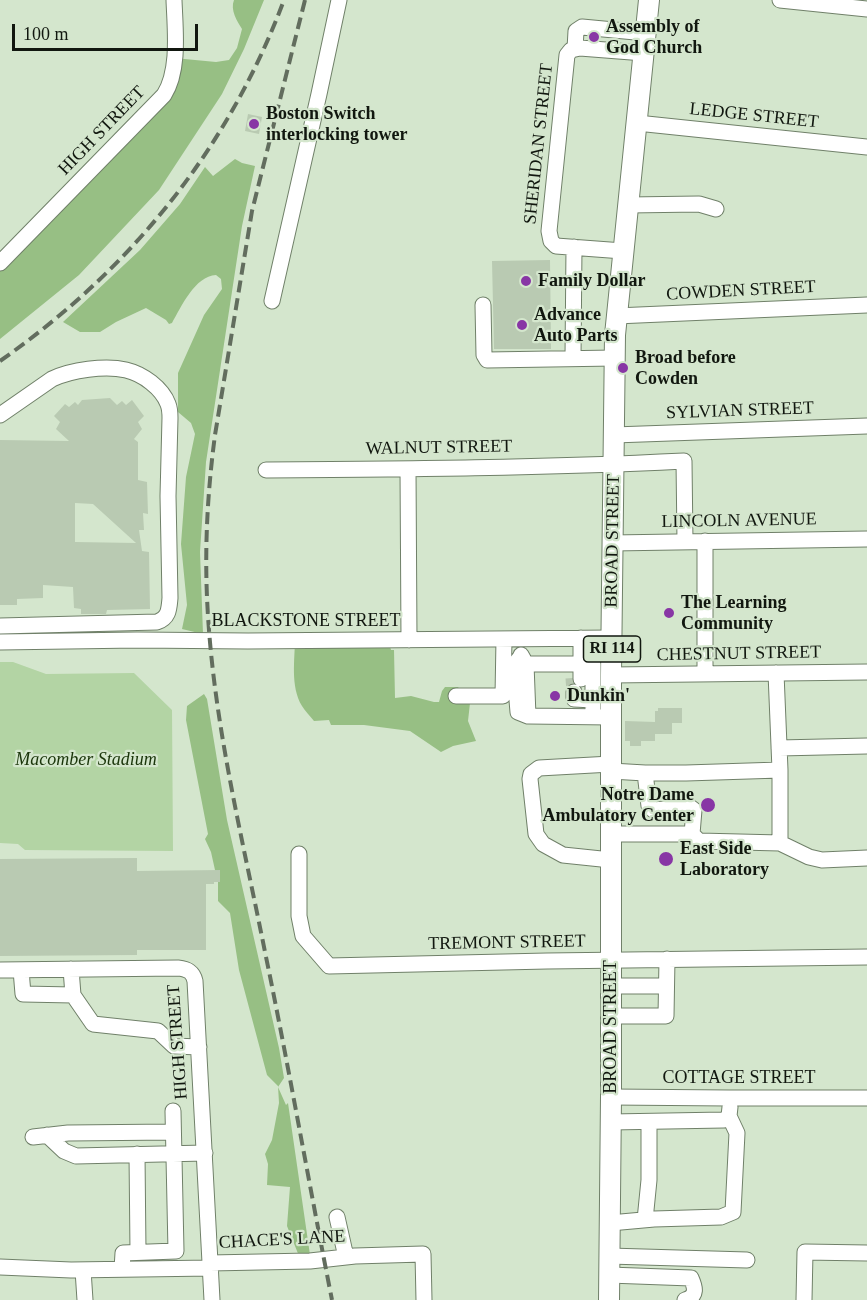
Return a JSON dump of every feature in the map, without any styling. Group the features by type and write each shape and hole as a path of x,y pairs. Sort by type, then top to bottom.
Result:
{"main road":[{"name":"BROAD STREET","path":"609,1300 611,767 602,717 587,679 612,638 616,316 649,0"}],"street":[{"name":"HIGH STREET","path":"0,263 164,95 171,83 174,67 174,0"},
{"path":"272,300 339,0"},
{"path":"780,0 867,9"},
{"path":"575,49 576,31 582,27 646,33"},
{"name":"SHERIDAN STREET","path":"623,251 556,246 551,241 549,231 567,55 571,50 580,48 644,53"},
{"name":"LEDGE STREET","path":"637,123 867,147"},
{"path":"628,205 699,204 716,209"},
{"path":"573,357 574,248"},
{"path":"483,304 484,355 487,360 615,358"},
{"name":"COWDEN STREET","path":"616,316 867,305"},
{"path":"0,415 59,376 89,370 114,369 129,370 147,379 161,392 169,406 170,418 168,496 170,598 166,618 158,622 0,626"},
{"name":"SYLVIAN STREET","path":"614,435 867,426"},
{"name":"WALNUT STREET","path":"266,470 408,469 684,461 685,542"},
{"path":"408,469 409,640"},
{"name":"LINCOLN AVENUE","path":"612,543 867,539"},
{"path":"705,541 705,674"},
{"path":"521,639 524,660 514,665 518,712 528,716 602,717 587,679 581,638"},
{"name":"BLACKSTONE STREET","path":"0,642 612,638"},
{"path":"456,696 503,696 504,639"},
{"name":"CHESTNUT STREET","path":"524,660 587,679 705,674 867,672"},
{"path":"776,673 780,843"},
{"path":"779,748 867,746"},
{"path":"611,860 563,855 543,844 536,834 531,774 538,768 611,767 645,773 780,770"},
{"path":"645,773 649,806 652,810 690,807 694,810 692,834 699,842 780,843 809,857 822,860 867,858"},
{"path":"611,834 692,834"},
{"name":"TREMONT STREET","path":"299,854 299,916 303,936 329,966 867,957"},
{"path":"611,1016 666,1016 667,959"},
{"path":"71,969 73,995 93,1024 159,1031 174,1046 199,1047"},
{"name":"HIGH STREET","path":"0,970 178,969 190,971 194,976 212,1300"},
{"path":"21,970 23,994 73,995"},
{"path":"611,986 666,986"},
{"name":"COTTAGE STREET","path":"611,1097 867,1098"},
{"path":"609,1223 721,1217 733,1212 736,1133 729,1116 730,1098"},
{"path":"122,1269 123,1253 176,1251 173,1111"},
{"path":"611,1122 724,1120 729,1116"},
{"path":"645,1220 649,1180 649,1122"},
{"path":"174,1131 68,1133 40,1136 72,1155 205,1153"},
{"path":"137,1154 138,1252"},
{"path":"337,1217 350,1257"},
{"path":"804,1300 805,1252 867,1252"},
{"name":"CHACE'S LANE","path":"0,1267 122,1269 303,1262 350,1257 423,1254 424,1300"},
{"path":"609,1266 747,1260"},
{"path":"609,1266 691,1278 695,1288 694,1294 690,1299 685,1300"},
{"path":"83,1270 85,1300"}],"green space":[{"path":"234,0 264,0 222,94 159,190 79,275 0,339 0,258 158,95 174,58 216,62 229,60 237,48 242,29 233,11"},
{"path":"235,159 255,166 242,226 206,462 200,552 203,634 182,629 187,605 181,544 186,477 195,434 191,423 178,412 178,373 204,315 222,289 221,279 216,275 208,277 195,286 172,323 169,324 146,308 100,332 80,332 63,322 140,250 180,204 205,167 213,176"},
{"path":"387,636 391,650 394,650 395,698 411,696 439,702 445,687 458,687 470,703 468,721 476,741 453,746 441,752 410,731 364,725 331,725 329,720 314,721 308,714 296,690 295,638"},
{"name":"Macomber Stadium","path":"0,662 13,662 46,674 134,673 172,710 173,851 25,850 18,844 0,843"},
{"path":"204,694 207,699 227,820 279,1048 284,1078 278,1087 267,1075 239,970 230,913 218,901 218,873 205,839 208,834 186,720 187,706"},
{"path":"278,1087 286,1105 288,1103 310,1255 299,1256 287,1226 290,1187 267,1185 268,1164 265,1154 272,1140 279,1103"}],"building":[{"name":"Boston Switch interlocking tower","path":"248,114 262,117 259,134 245,131"},
{"path":"550,260 551,349 494,349 492,261"},
{"path":"110,398 117,405 122,401 126,405 132,400 144,416 138,422 142,429 134,439 138,442 138,480 147,482 148,514 143,513 144,530 139,530 142,551 149,552 150,609 107,610 106,614 81,614 81,609 74,608 73,587 43,585 43,598 17,599 17,605 0,605 0,440 69,441 56,429 60,422 54,416 65,404 69,407 75,402 78,405 82,400","holes":["75,503 93,504 136,543 75,542"]},
{"path":"658,708 682,708 682,723 672,723 672,734 655,734 655,741 641,741 641,746 630,746 630,741 625,741 625,721 655,722 655,711 658,711"},
{"path":"137,858 137,871 220,870 220,882 206,884 206,950 137,950 137,955 0,956 0,859"}],"tunnel":[{"path":"573,678 574,692"}],"railway":[{"path":"0,361 47,326 91,287 170,203 204,156 234,107 261,55 284,0"},
{"path":"305,0 252,211 215,435 208,503 206,570 212,658 223,743 332,1300"}],"place":[{"name":"Assembly of God Church","path":"594,37"},
{"name":"Boston Switch interlocking tower","path":"254,124"},
{"name":"Family Dollar","path":"526,281"},
{"name":"Advance Auto Parts","path":"522,325"},
{"name":"Broad before Cowden","path":"623,368"},
{"name":"The Learning Community","path":"669,613"},
{"name":"Dunkin'","path":"555,696"},
{"name":"Notre Dame Ambulatory Center","path":"708,805"},
{"name":"East Side Laboratory","path":"666,859"}]}
